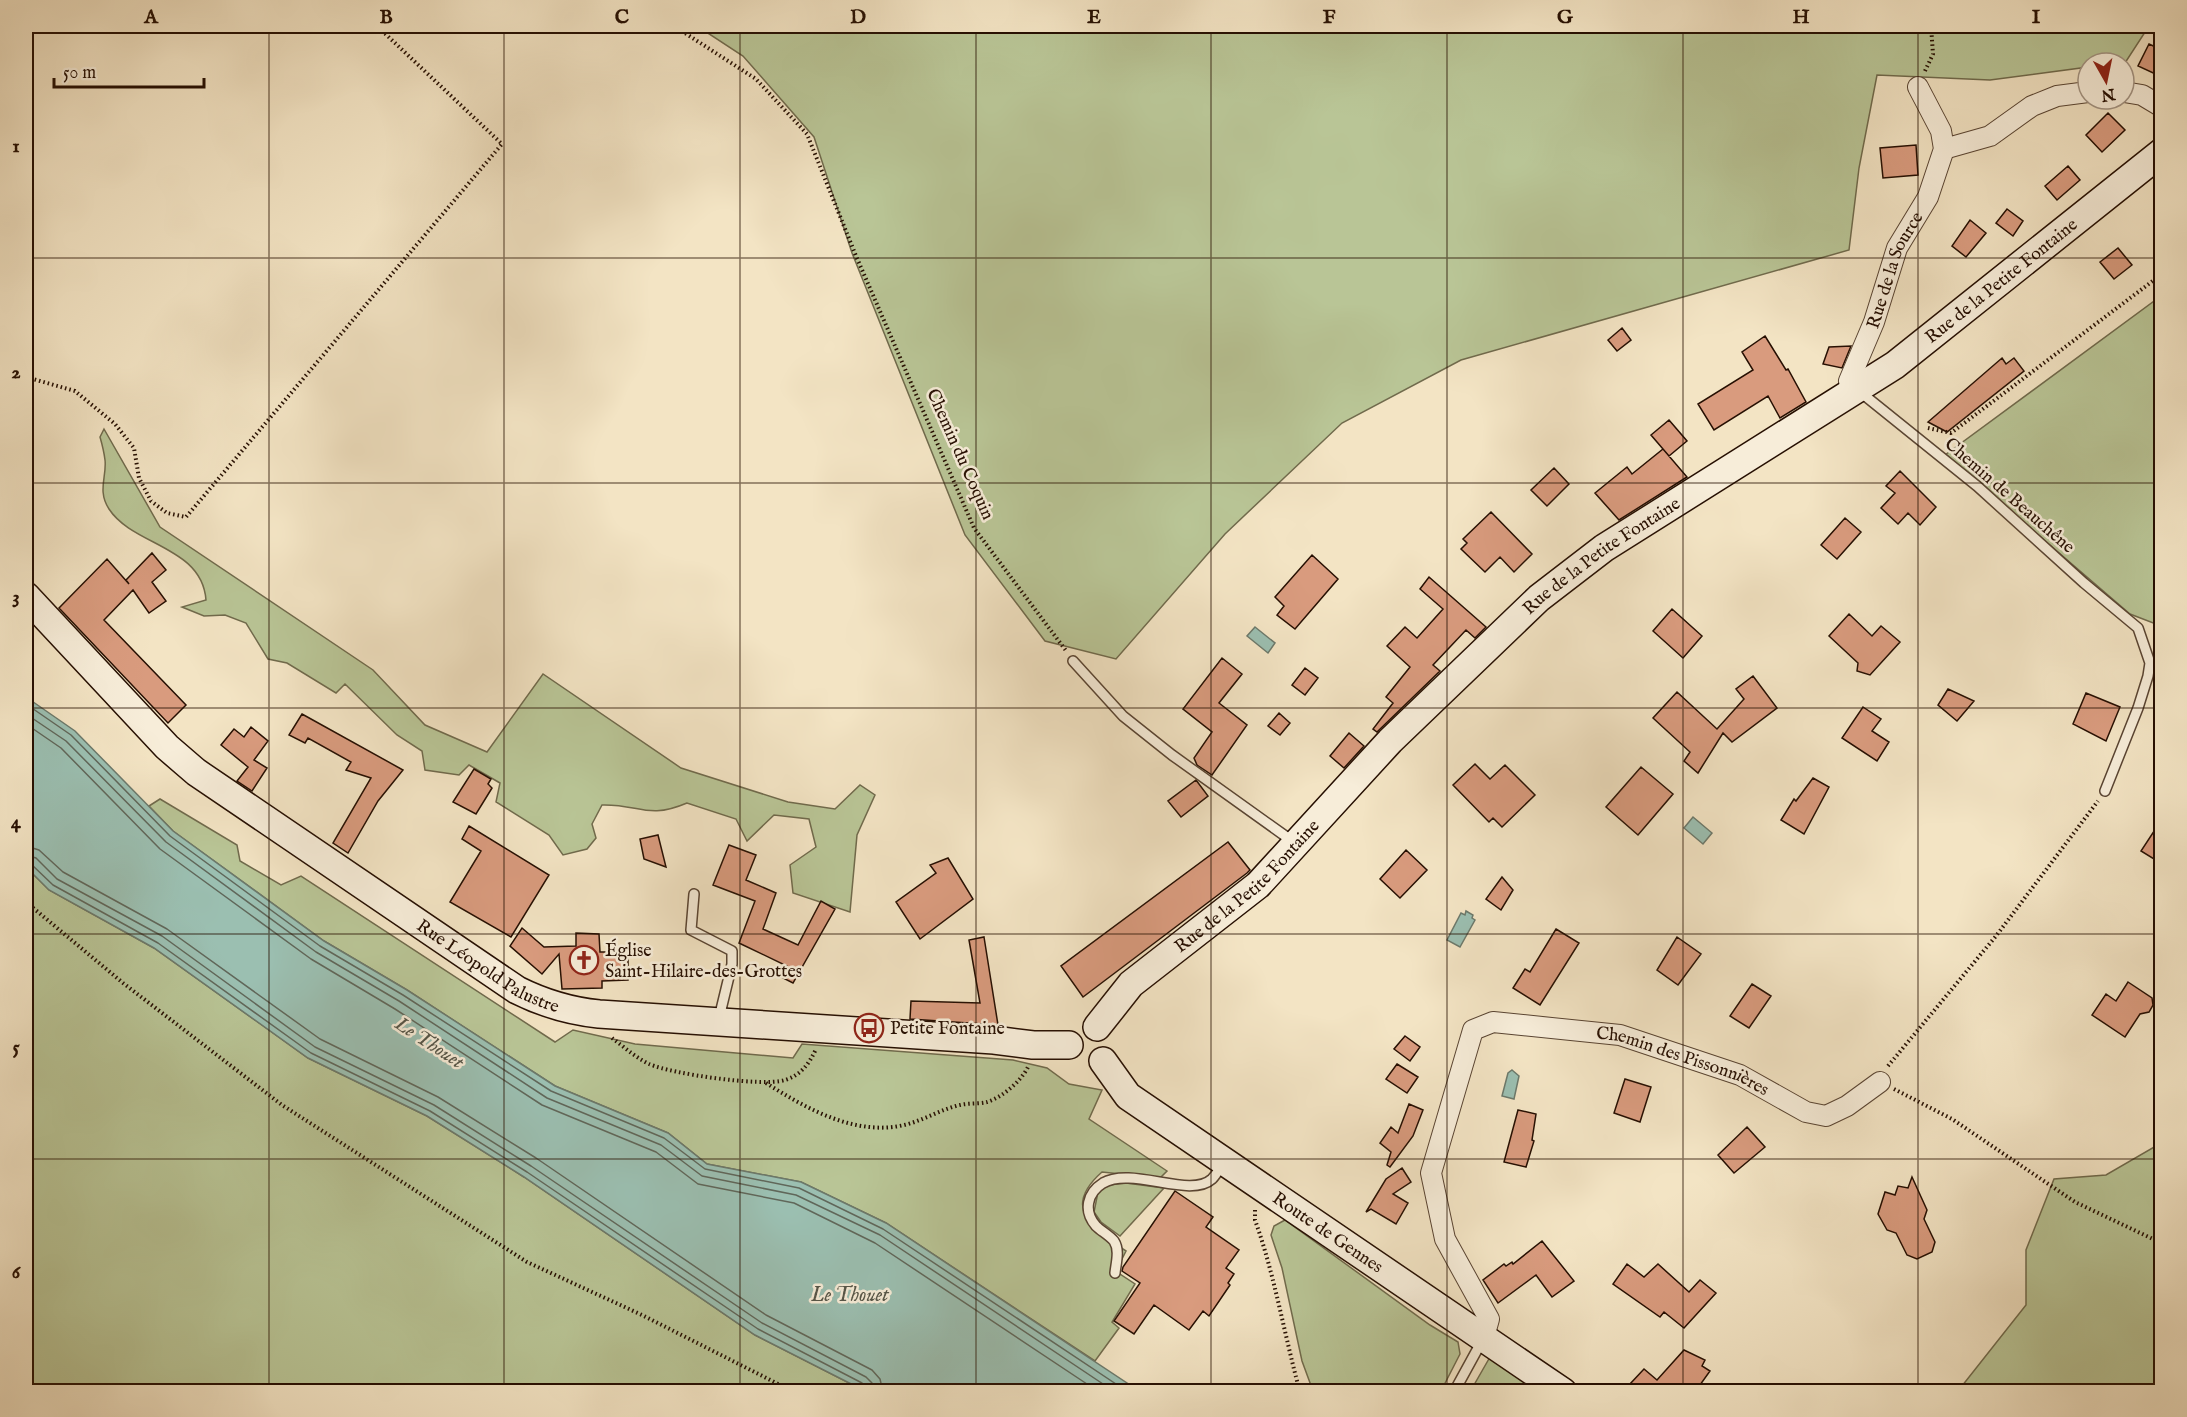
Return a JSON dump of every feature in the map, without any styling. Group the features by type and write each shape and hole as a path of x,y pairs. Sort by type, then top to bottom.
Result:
{"main road":[{"name":"Rue de la Petite Fontaine","path":"1097,1027 1131,984 1258,885 1390,741 1539,598 1604,548 1895,365 2162,152"},
{"name":"Rue Léopold Palustre","path":"26,596 167,747 213,785 518,990 544,1003 571,1011 599,1014 1033,1045 1069,1045"},
{"path":"1097,1027 1107,1036 1109,1042 1107,1055 1103,1060 1090,1065 1078,1062 1070,1051 1069,1045 1078,1029 1097,1027"},
{"name":"Route de Gennes","path":"1103,1060 1128,1096 1563,1392"}],"street":[{"path":"1918,87 1941,131 1944,149 1990,136 2032,106 2057,96 2076,94"},
{"path":"2136,94 2162,107"},
{"name":"Rue de la Source","path":"1857,390 1849,381 1874,322 1897,248 1928,197 1944,149"},
{"name":"Chemin des Pissonnières","path":"1484,1337 1489,1319 1445,1239 1431,1173 1473,1030 1492,1022 1620,1035 1740,1075 1806,1112 1826,1116 1847,1106 1880,1082"}],"lane":[{"name":"Chemin de Beauchêne","path":"1857,390 1902,423 2138,628 2150,663 2148,676 2138,708 2105,791"},
{"path":"1073,661 1123,716 1172,755 1296,844"},
{"path":"694,894 691,930 732,951 732,964 718,1022"},
{"path":"1115,1273 1118,1253 1114,1241 1089,1217 1087,1203 1096,1188 1112,1178 1132,1177 1197,1185 1210,1181 1224,1163"},
{"path":"1454,1392 1484,1337"}],"path":[{"path":"26,377 75,391 115,424 134,448 139,478 151,501 167,513 186,517 502,144 377,26"},
{"name":"Chemin du Coquin","path":"674,26 756,79 807,134 856,256 974,528 1073,661"},
{"path":"1918,87 1933,54 1931,26"},
{"path":"1902,423 1951,433 2162,274"},
{"path":"2105,791 1996,936 1889,1065 1880,1082 1952,1119 2075,1202 2155,1240 2162,1241"},
{"path":"26,902 123,983 282,1105 517,1255 794,1392"},
{"path":"599,1014 604,1031 633,1055 651,1065 766,1083 786,1079 808,1066 819,1041 820,1029"},
{"path":"766,1083 795,1101 835,1120 880,1127 906,1125 959,1105 986,1102 998,1096 1025,1074 1031,1061 1033,1045"},
{"path":"1256,1185 1255,1220 1278,1294 1285,1336 1300,1392"}],"shaded area":[{"path":"697,26 2149,26 2133,51 2076,51 2076,69 1990,80 1877,75 1859,168 1849,250 1461,360 1342,423 1225,534 1116,659 1045,641 965,535 852,253 814,137 743,56"},
{"path":"2161,296 2161,626 2130,614 1945,455"},
{"path":"104,429 160,527 373,670 425,725 487,752 543,674 681,768 788,802 835,809 860,785 875,795 857,835 850,912 793,893 790,865 816,847 809,819 774,815 747,841 736,819 687,803 653,811 602,805 592,824 596,838 587,849 563,855 549,835 496,802 500,783 469,765 459,775 425,770 422,751 397,735 345,684 336,693 287,663 268,659 246,623 225,615 204,616 182,607 206,600 202,582 193,568 180,557 120,521 105,502 103,490 105,460 100,437"},
{"path":"160,799 237,845 240,861 281,885 301,876 555,1042 573,1030 635,1044 793,1058 802,1044 1013,1060 1047,1068 1069,1084 1102,1090 1089,1119 1167,1171 1160,1178 1102,1172 1084,1196 1083,1207 1086,1217 1102,1234 1126,1251 1118,1267 1120,1274 1135,1284 1112,1322 1119,1328 1095,1361 886,1223 801,1182 707,1164 668,1133 555,1086 407,990 324,941 173,831 149,806"},
{"path":"26,867 49,890 154,948 308,1058 427,1116 524,1177 755,1335 865,1391 26,1391"},
{"path":"2161,1143 2161,1391 1958,1391 2026,1305 2026,1250 2054,1179 2106,1175"},
{"path":"1126,1183 1164,1188 1120,1236 1101,1222 1094,1212 1098,1192 1109,1185"},
{"path":"1285,1220 1430,1325 1458,1342 1460,1354 1441,1391 1313,1391 1302,1361 1282,1268 1271,1235 1274,1226"},
{"path":"1490,1357 1541,1392 1470,1392"}],"water":[{"path":"1255,627 1275,643 1268,653 1247,636"},
{"name":"Le Thouet","path":"26,697 75,731 173,831 324,941 407,990 555,1086 668,1133 707,1164 801,1182 886,1223 1139,1391 865,1391 755,1335 524,1177 427,1116 308,1058 154,948 49,890 26,867"},
{"path":"1693,817 1712,833 1703,844 1684,828"},
{"path":"1466,911 1473,915 1472,918 1475,920 1460,947 1447,940 1461,913 1465,915"},
{"path":"1512,1070 1519,1076 1514,1099 1502,1096 1508,1073"}],"building":[{"path":"2149,44 2162,50 2162,77 2138,66"},
{"path":"2108,113 2125,130 2102,152 2086,135"},
{"path":"1916,145 1918,175 1883,178 1880,148"},
{"path":"2068,166 2080,180 2057,200 2045,186"},
{"path":"2007,209 2023,221 2013,236 1996,223"},
{"path":"1970,220 1986,233 1966,257 1952,246"},
{"path":"2118,248 2132,265 2114,279 2100,262"},
{"path":"1622,328 1631,340 1617,351 1608,340"},
{"path":"1765,336 1786,370 1788,369 1806,402 1780,418 1768,396 1714,430 1698,404 1753,370 1742,352"},
{"path":"1851,346 1842,368 1823,364 1829,347"},
{"path":"2002,358 2006,364 2014,358 2024,371 1947,432 1928,422"},
{"path":"1669,420 1687,441 1669,456 1651,435"},
{"path":"1663,449 1687,477 1619,520 1595,493 1627,467 1632,474"},
{"path":"1554,468 1569,484 1547,506 1531,490"},
{"path":"1900,471 1936,507 1920,525 1908,513 1898,524 1881,508 1895,493 1886,486"},
{"path":"1491,512 1532,554 1514,572 1500,557 1485,572 1461,549 1467,543 1463,539"},
{"path":"1845,518 1861,532 1837,559 1821,545"},
{"path":"152,553 166,570 152,582 166,601 149,613 133,590 104,620 186,705 168,723 59,608 107,559 129,584 126,580"},
{"path":"1312,555 1338,579 1295,629 1277,615 1284,606 1275,597"},
{"path":"1429,577 1486,627 1475,638 1466,630 1433,665 1440,671 1377,732 1373,729 1393,703 1386,697 1410,667 1387,646 1405,627 1417,638 1443,609 1420,589"},
{"path":"1672,609 1702,636 1683,658 1653,631"},
{"path":"1849,614 1872,636 1881,626 1900,642 1870,675 1857,671 1858,663 1829,636"},
{"path":"1222,658 1242,674 1219,703 1247,725 1212,775 1197,765 1194,758 1212,732 1183,709"},
{"path":"1305,668 1318,678 1305,695 1292,685"},
{"path":"1753,676 1777,708 1732,742 1723,733 1698,773 1684,761 1690,752 1653,718 1677,692 1717,729 1744,699 1736,689"},
{"path":"1948,689 1974,701 1957,721 1938,705"},
{"path":"2086,693 2120,707 2106,741 2073,724"},
{"path":"1863,707 1881,719 1872,731 1889,742 1877,761 1842,738"},
{"path":"1279,713 1290,723 1280,735 1268,726"},
{"path":"302,714 403,770 378,801 348,853 333,843 371,778 346,770 351,762 308,738 305,743 289,735"},
{"path":"251,727 268,741 254,760 267,768 252,791 237,781 248,767 221,745 234,729 244,737"},
{"path":"1349,733 1364,746 1344,768 1330,756"},
{"path":"1475,764 1490,779 1505,765 1535,795 1502,827 1493,818 1489,822 1453,785"},
{"path":"1641,767 1673,794 1638,835 1606,807"},
{"path":"474,769 491,779 488,784 492,788 476,814 453,802"},
{"path":"1813,778 1829,787 1804,834 1781,820 1794,799 1796,801"},
{"path":"1196,780 1208,796 1181,817 1168,801"},
{"path":"2162,819 2162,864 2141,851"},
{"path":"469,826 549,875 511,937 450,902 481,851 462,839"},
{"path":"658,835 666,867 644,859 640,839"},
{"path":"1228,842 1250,870 1083,997 1061,966"},
{"path":"729,845 756,855 746,880 776,893 763,929 798,945 821,901 835,909 793,983 781,977 787,966 739,943 755,901 713,885"},
{"path":"1406,850 1427,870 1400,898 1380,879"},
{"path":"948,858 973,899 920,939 896,902 936,873 930,865"},
{"path":"1502,877 1513,890 1501,910 1486,899"},
{"name":"Église Saint-Hilaire-des-Grottes","path":"522,928 544,947 576,946 576,933 599,934 600,952 628,952 628,980 602,981 602,988 562,989 559,954 542,974 510,946"},
{"path":"1556,929 1579,943 1540,1005 1513,988 1525,969 1530,972"},
{"path":"984,937 998,1025 910,1019 911,1001 980,1003 969,940"},
{"path":"1677,937 1701,954 1678,985 1657,970"},
{"path":"2128,982 2152,998 2153,1005 2149,1012 2140,1014 2125,1037 2092,1015 2106,994 2116,1001"},
{"path":"1752,984 1771,996 1749,1028 1730,1016"},
{"path":"1405,1036 1420,1047 1410,1061 1394,1049"},
{"path":"1397,1064 1418,1077 1407,1093 1386,1079"},
{"path":"1625,1079 1651,1087 1640,1122 1614,1113"},
{"path":"1409,1104 1423,1110 1413,1136 1390,1167 1387,1165 1391,1152 1380,1143 1391,1127 1398,1133"},
{"path":"1518,1110 1536,1114 1532,1140 1534,1141 1526,1167 1504,1162"},
{"path":"1747,1127 1765,1147 1734,1173 1718,1155"},
{"path":"1402,1168 1411,1182 1393,1194 1408,1203 1396,1224 1371,1209 1366,1212 1386,1179"},
{"path":"1912,1177 1927,1210 1924,1219 1935,1242 1932,1252 1917,1259 1907,1255 1896,1233 1887,1230 1878,1214 1885,1192 1895,1195 1898,1186 1908,1188"},
{"path":"1175,1191 1213,1217 1206,1227 1239,1250 1226,1268 1234,1274 1228,1283 1230,1285 1209,1316 1203,1311 1189,1330 1154,1305 1134,1334 1114,1321 1140,1283 1122,1271 1123,1267"},
{"path":"1542,1241 1574,1281 1552,1297 1536,1275 1498,1303 1483,1280 1504,1264 1506,1266 1512,1262 1513,1264"},
{"path":"1627,1264 1644,1277 1658,1264 1689,1292 1700,1280 1716,1293 1684,1328 1664,1312 1660,1317 1613,1284"},
{"path":"1684,1350 1705,1360 1702,1366 1710,1371 1695,1392 1640,1392 1630,1384 1644,1369 1657,1380"}],"place":[{"name":"Église Saint-Hilaire-des-Grottes","path":"584,960"},
{"name":"Petite Fontaine","path":"869,1028"}]}
